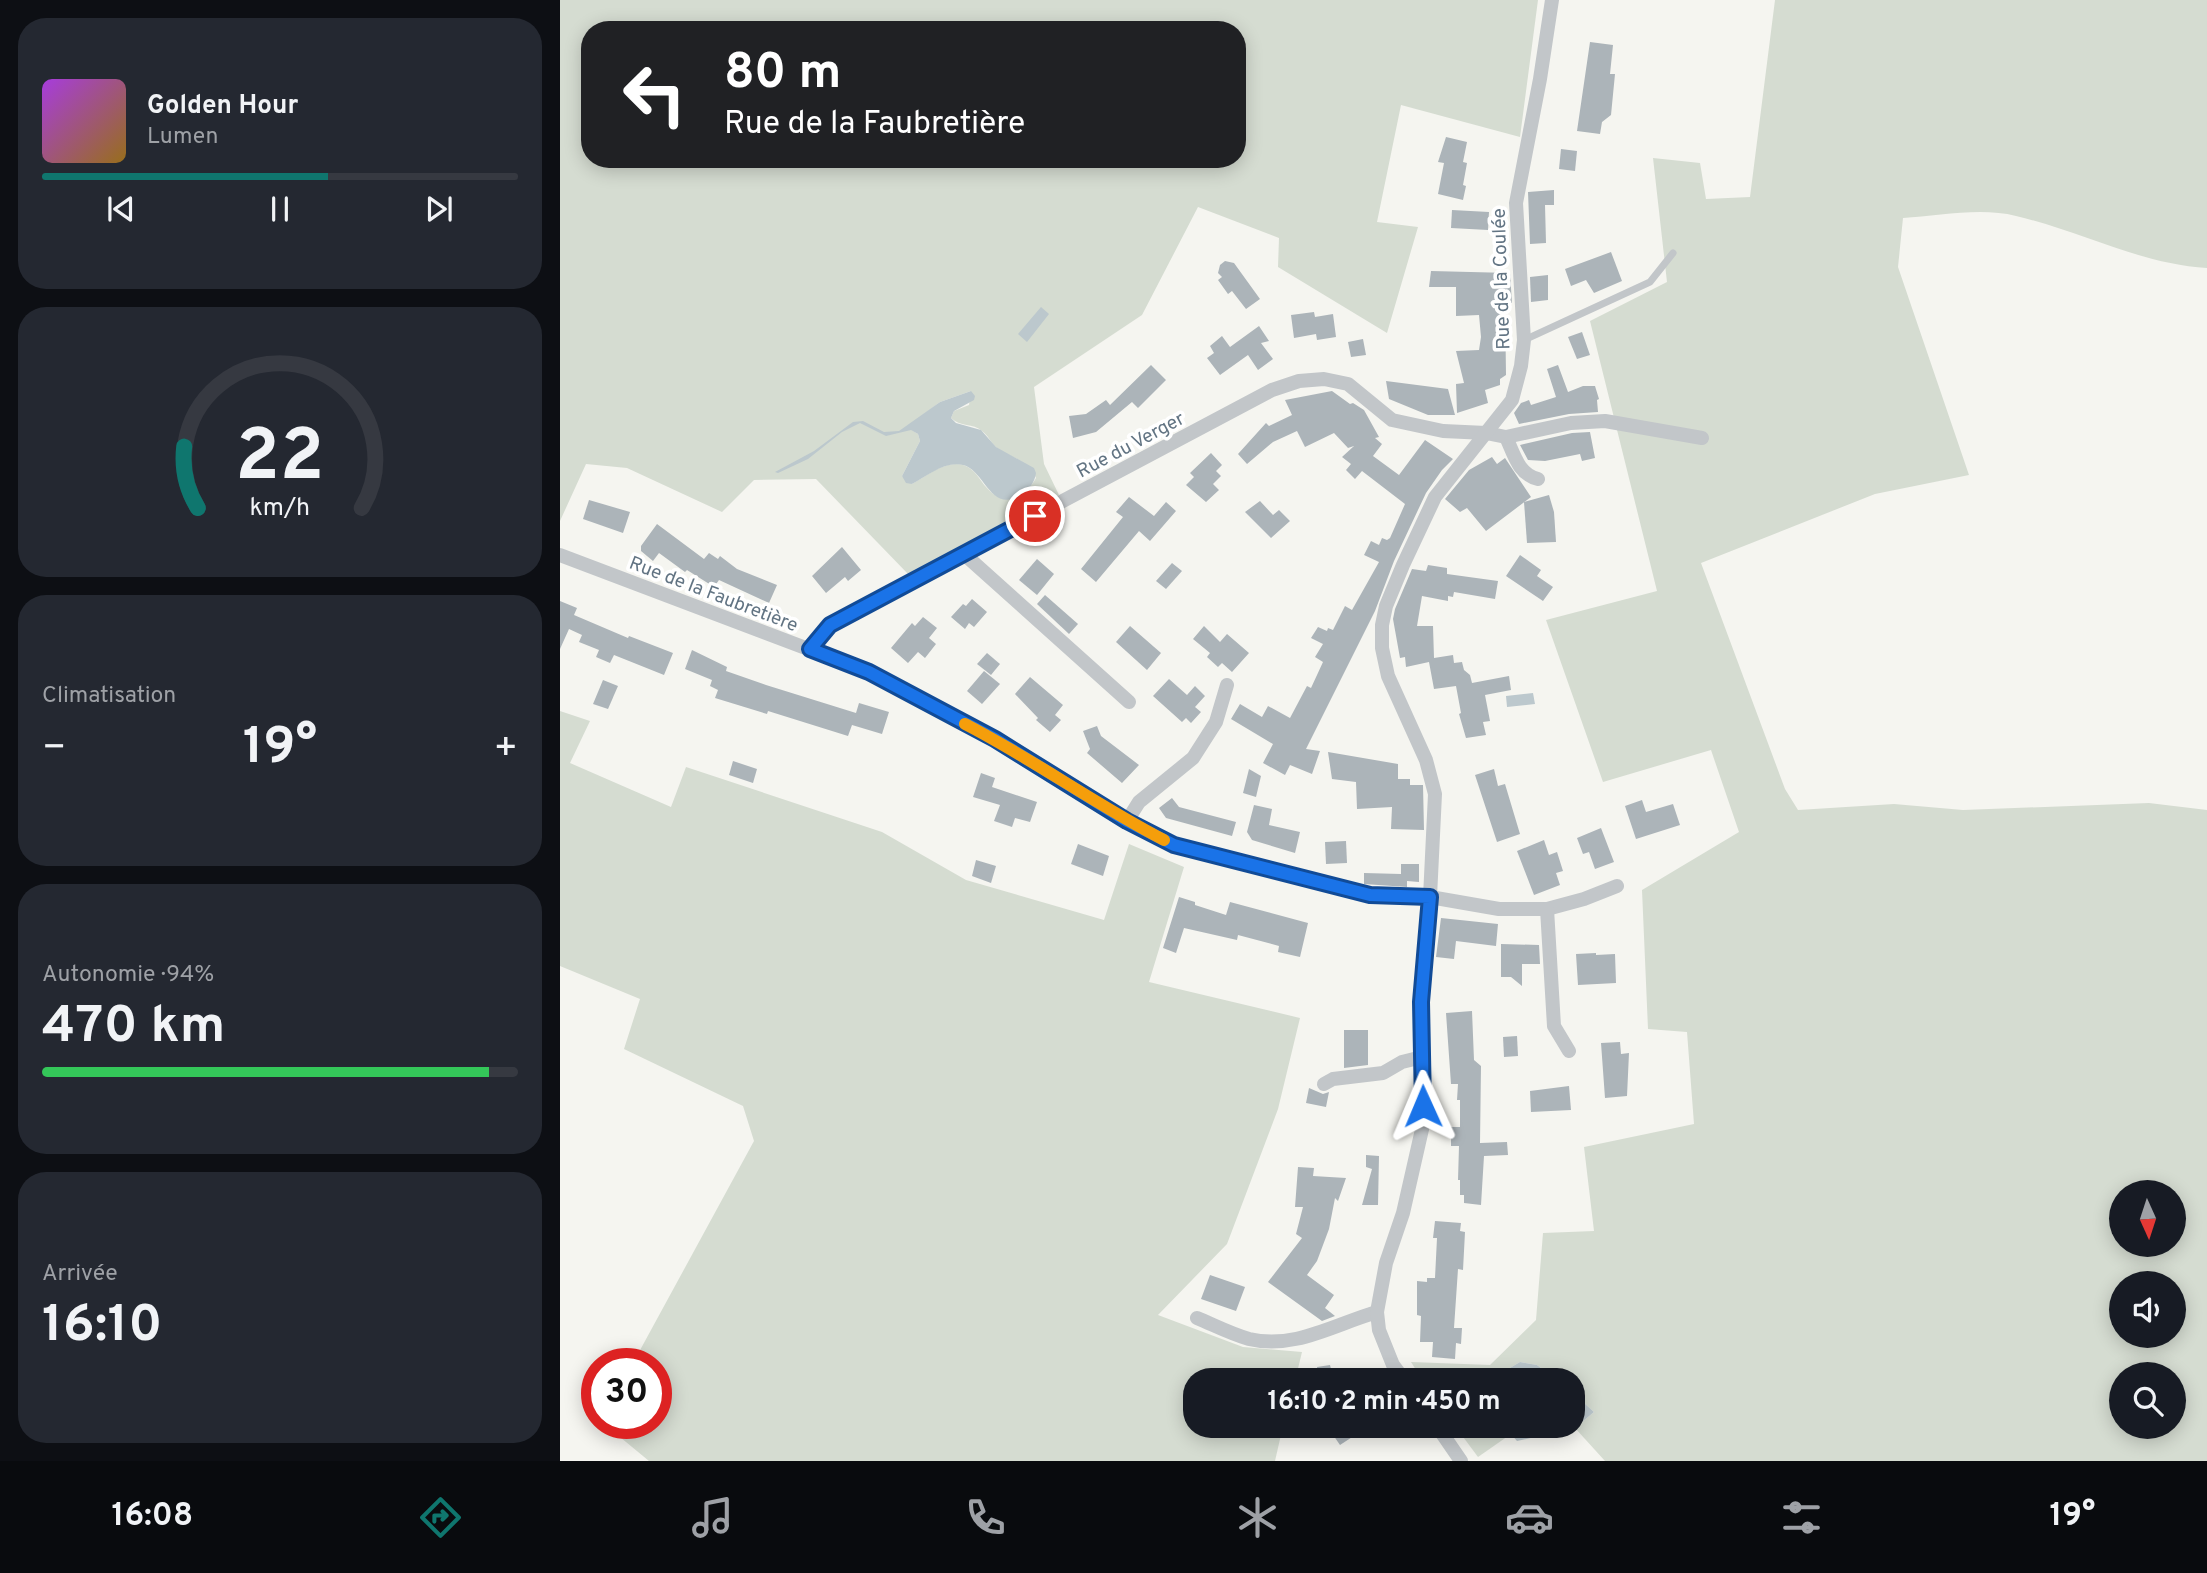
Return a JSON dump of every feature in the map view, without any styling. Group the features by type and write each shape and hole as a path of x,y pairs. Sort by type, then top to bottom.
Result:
{"street":[{"name":"Rue de la Coulée","path":"1377,1312 1386,1263 1403,1213 1423,1125 1421,1002 1435,794 1426,760 1388,676 1382,648 1382,625 1386,606 1436,497 1512,400 1521,366 1524,340 1517,203 1552,0"},
{"name":"Rue du Verger","path":"810,649 830,625 1272,390 1299,381 1324,379 1348,384 1392,421 1443,431 1506,437"},
{"path":"1538,479 1530,477 1514,458 1506,437 1571,423 1605,421 1702,438"},
{"path":"964,554 1129,702"},
{"name":"Rue de la Faubretière","path":"560,555 869,672 995,739 1127,821 1174,845 1370,895 1430,897 1499,909 1547,909 1617,886"},
{"path":"1127,821 1139,802 1193,758 1216,722 1227,685"},
{"path":"1547,909 1554,1026 1569,1051"},
{"path":"1324,1084 1333,1079 1383,1073 1402,1062 1422,1057"},
{"path":"1197,1318 1250,1339 1274,1341 1305,1338 1377,1312 1379,1330 1396,1368"},
{"path":"1445,1438 1461,1461"}],"lane":[{"path":"1524,340 1650,282 1673,253"}],"shaded area":[{"path":"560,0 1538,0 1520,137 1401,105 1377,222 1418,227 1387,333 1278,267 1279,238 1198,207 1142,315 1034,387 1044,464 1059,495 909,575 816,479 754,480 722,512 627,468 586,464 560,521","holes":["971,391 969,405 954,411 951,418 978,429 997,448 1025,464 1033,472 1036,478 1020,495 1000,498 963,465 943,467 912,484 902,476 920,441 918,434 907,427 940,402"]},
{"path":"1775,0 2207,0 2207,268 2134,254 2040,222 2003,213 1974,212 1903,218 1898,267 1969,475 1875,494 1701,563 1785,789 1798,810 1894,804 1963,810 2149,803 2207,810 2207,1461 1605,1461 1584,1438 1585,1420 1594,1412 1585,1404 1585,1368 1541,1368 1520,1362 1510,1368 1415,1368 1411,1362 1490,1365 1536,1320 1543,1233 1594,1231 1584,1147 1694,1124 1687,1032 1648,1029 1642,890 1739,832 1711,750 1603,782 1546,620 1657,591 1590,321 1667,282 1653,158 1700,163 1706,199 1750,197"},
{"path":"1041,307 1049,314 1027,342 1018,334"},
{"path":"971,391 975,396 974,400 954,411 951,418 956,423 981,430 996,447 1034,468 1036,473 1033,483 1021,495 1002,499 971,469 956,464 936,470 912,484 906,483 902,476 920,441 918,434 911,430 886,436 860,423 842,432 808,459 775,472 814,451 853,422 863,421 884,432 899,431 940,402"},
{"path":"1533,693 1535,704 1507,707 1506,696"},
{"path":"560,711 590,721 570,763 671,807 686,767 882,832 966,880 1104,920 1129,844 1184,867 1149,982 1300,1018 1278,1109 1227,1244 1158,1315 1243,1347 1302,1352 1298,1368 1183,1368 1183,1438 1280,1438 1275,1461 649,1461 622,1439 672,1439 672,1348 641,1348 754,1141 743,1106 624,1049 640,999 560,966"},
{"path":"1520,1362 1541,1368 1510,1368"},
{"path":"1585,1404 1594,1412 1585,1420"},
{"path":"1464,1438 1505,1438 1478,1457"}],"building":[{"path":"1590,42 1613,45 1610,74 1615,74 1611,115 1602,122 1600,134 1577,131"},
{"path":"1446,137 1467,142 1463,162 1467,163 1463,200 1438,194 1444,163 1438,162"},
{"path":"1561,149 1577,151 1575,171 1559,169"},
{"path":"1554,190 1554,205 1545,205 1546,243 1530,244 1528,192"},
{"path":"1452,210 1489,212 1488,230 1451,228"},
{"path":"1611,252 1622,281 1594,293 1586,280 1571,286 1565,269"},
{"path":"1225,261 1234,263 1260,299 1246,309 1232,291 1228,294 1218,280 1222,277 1218,273 1220,265"},
{"path":"1431,271 1510,273 1512,303 1505,303 1506,375 1500,379 1500,385 1485,390 1488,403 1457,413 1456,384 1464,383 1456,351 1479,350 1479,315 1456,316 1456,287 1429,287"},
{"path":"1548,275 1548,300 1531,302 1530,277"},
{"path":"1314,312 1315,317 1333,314 1336,337 1317,340 1316,334 1294,338 1291,315"},
{"path":"1259,326 1269,341 1261,343 1273,359 1258,370 1248,355 1220,375 1207,358 1214,353 1210,346 1222,336 1230,347"},
{"path":"1582,332 1590,355 1577,359 1568,337"},
{"path":"1363,339 1366,355 1351,357 1348,342"},
{"path":"1151,365 1166,380 1138,408 1132,402 1096,432 1073,438 1069,416 1086,414 1106,400 1110,405"},
{"path":"1558,365 1568,392 1583,386 1595,386 1599,399 1598,412 1569,414 1519,424 1514,413 1521,403 1529,400 1531,405 1556,397 1547,369"},
{"path":"1386,381 1448,389 1455,415 1428,415 1389,399"},
{"path":"1332,391 1364,410 1379,437 1375,438 1382,444 1373,456 1399,475 1425,440 1453,459 1426,493 1394,561 1375,611 1306,749 1320,751 1312,774 1290,765 1285,775 1263,763 1273,744 1231,719 1240,704 1262,717 1268,706 1290,718 1307,686 1311,688 1323,662 1315,657 1323,644 1311,638 1318,627 1327,631 1328,628 1333,630 1345,606 1352,610 1379,562 1364,555 1371,541 1379,545 1382,538 1390,538 1405,504 1362,471 1355,479 1346,470 1351,464 1342,457 1354,446 1348,448 1334,433 1305,447 1297,431 1273,442 1247,464 1238,454 1266,423 1269,426 1292,415 1285,400"},
{"path":"1590,432 1595,458 1582,461 1580,454 1545,461 1528,460 1520,445 1572,433"},
{"path":"1211,453 1222,465 1216,471 1221,476 1213,484 1219,490 1206,502 1186,485 1194,477 1190,473"},
{"path":"1492,457 1497,464 1505,458 1531,497 1486,531 1467,508 1460,512 1445,499 1469,470"},
{"path":"1549,495 1554,512 1556,542 1527,543 1524,502"},
{"path":"1129,497 1154,516 1166,502 1176,511 1150,541 1139,531 1096,582 1081,569 1123,517 1116,512"},
{"path":"589,500 630,512 623,533 583,519"},
{"path":"1260,501 1273,515 1279,510 1290,521 1271,538 1245,512"},
{"path":"657,524 704,559 709,553 718,559 720,556 737,569 777,585 769,603 719,580 714,587 687,570 685,572 659,553 653,561 641,551 641,546"},
{"path":"842,547 861,570 848,581 845,577 826,593 812,576"},
{"path":"1520,555 1541,570 1537,576 1553,587 1543,601 1506,576"},
{"path":"1037,559 1054,574 1037,595 1019,580"},
{"path":"1172,563 1182,571 1166,589 1156,581"},
{"path":"1428,565 1447,568 1447,574 1498,581 1495,599 1454,592 1453,597 1448,596 1448,601 1422,596 1417,626 1433,626 1434,658 1453,655 1454,663 1462,662 1472,683 1509,676 1511,690 1485,695 1490,721 1483,722 1486,735 1466,738 1459,714 1456,686 1434,689 1429,662 1406,667 1405,657 1400,658 1393,619 1395,609 1412,569 1426,571"},
{"path":"1045,595 1078,624 1069,634 1037,604"},
{"path":"972,599 987,612 974,627 969,623 965,629 951,617"},
{"path":"560,601 577,608 574,615 628,638 629,636 673,653 664,675 614,655 610,663 596,657 599,650 579,642 582,635 569,629 560,649"},
{"path":"923,617 937,628 929,638 936,644 925,658 918,652 908,663 891,648 912,623 915,626"},
{"path":"1130,626 1161,653 1147,670 1116,642"},
{"path":"1204,626 1220,642 1227,634 1249,653 1232,672 1222,663 1218,667 1207,657 1210,653 1193,639"},
{"path":"692,650 727,667 726,671 766,685 856,713 859,703 889,712 882,734 852,725 848,736 715,698 718,690 710,686 712,680 685,669"},
{"path":"987,653 1000,664 991,675 977,664"},
{"path":"984,671 1000,684 982,704 967,691"},
{"path":"1030,677 1063,705 1055,715 1061,720 1050,732 1036,720 1038,718 1015,694"},
{"path":"1169,679 1187,695 1195,686 1205,696 1195,707 1201,712 1191,723 1186,718 1182,722 1153,696"},
{"path":"603,680 618,686 608,709 593,704"},
{"path":"1097,726 1101,736 1139,765 1122,783 1087,753 1090,749 1083,731"},
{"path":"1328,752 1398,764 1398,779 1410,779 1410,785 1423,785 1424,830 1391,829 1392,807 1357,809 1356,782 1332,779"},
{"path":"733,761 757,769 753,783 729,775"},
{"path":"1249,769 1261,776 1256,797 1243,793"},
{"path":"1494,769 1498,786 1505,784 1520,834 1497,842 1475,775"},
{"path":"981,773 995,778 992,787 1037,802 1030,822 1015,818 1012,827 994,821 1000,805 973,797"},
{"path":"1172,798 1179,807 1236,822 1232,836 1166,818 1159,808"},
{"path":"1642,800 1646,812 1673,804 1680,825 1636,839 1625,806"},
{"path":"1254,805 1272,809 1269,825 1300,832 1295,853 1252,840 1247,832"},
{"path":"1601,828 1614,862 1595,869 1589,852 1583,854 1577,838"},
{"path":"1544,840 1549,855 1557,852 1563,871 1556,873 1560,885 1534,895 1517,851"},
{"path":"1346,841 1347,863 1326,864 1325,842"},
{"path":"1078,844 1109,856 1103,876 1071,864"},
{"path":"976,860 996,866 991,883 972,876"},
{"path":"1401,864 1419,864 1419,882 1407,881 1407,887 1364,884 1364,873 1401,874"},
{"path":"1179,897 1226,915 1230,902 1308,923 1300,957 1278,952 1279,946 1238,935 1237,940 1184,928 1176,953 1163,948"},
{"path":"1441,918 1498,924 1496,946 1456,941 1454,959 1436,957"},
{"path":"1501,944 1539,945 1540,964 1522,964 1522,986 1511,977 1501,977"},
{"path":"1576,954 1615,954 1616,983 1578,985"},
{"path":"1472,1011 1474,1060 1481,1066 1480,1143 1507,1142 1508,1155 1484,1156 1481,1205 1464,1203 1458,1180 1459,1146 1451,1146 1451,1127 1460,1127 1460,1100 1457,1100 1458,1084 1451,1084 1446,1013"},
{"path":"1344,1030 1368,1030 1368,1065 1344,1068"},
{"path":"1517,1036 1518,1056 1504,1057 1503,1037"},
{"path":"1620,1042 1621,1054 1629,1053 1627,1096 1605,1098 1601,1043"},
{"path":"1569,1086 1571,1110 1531,1112 1530,1091"},
{"path":"1309,1088 1323,1094 1329,1092 1326,1107 1306,1103"},
{"path":"1366,1155 1379,1156 1378,1205 1362,1205 1372,1169 1366,1167"},
{"path":"1298,1167 1314,1168 1313,1176 1346,1178 1338,1201 1335,1198 1329,1229 1317,1261 1307,1275 1334,1295 1325,1308 1335,1316 1322,1321 1268,1282 1302,1238 1296,1234 1303,1207 1295,1207"},
{"path":"1435,1221 1461,1223 1460,1231 1465,1232 1463,1270 1458,1269 1454,1328 1462,1328 1461,1344 1456,1343 1455,1359 1432,1357 1433,1342 1420,1342 1421,1316 1417,1315 1417,1281 1427,1282 1427,1278 1435,1278"},
{"path":"1210,1275 1245,1287 1236,1311 1201,1299"},
{"path":"1335,1438 1351,1438 1340,1445"}],"slow traffic":[{"path":"965,724 995,739 1127,821 1164,840"}],"route":[{"path":"1035,516 830,625 810,649 869,672 995,739 1127,821 1174,845 1370,895 1430,897 1421,1002 1423,1106"}]}
